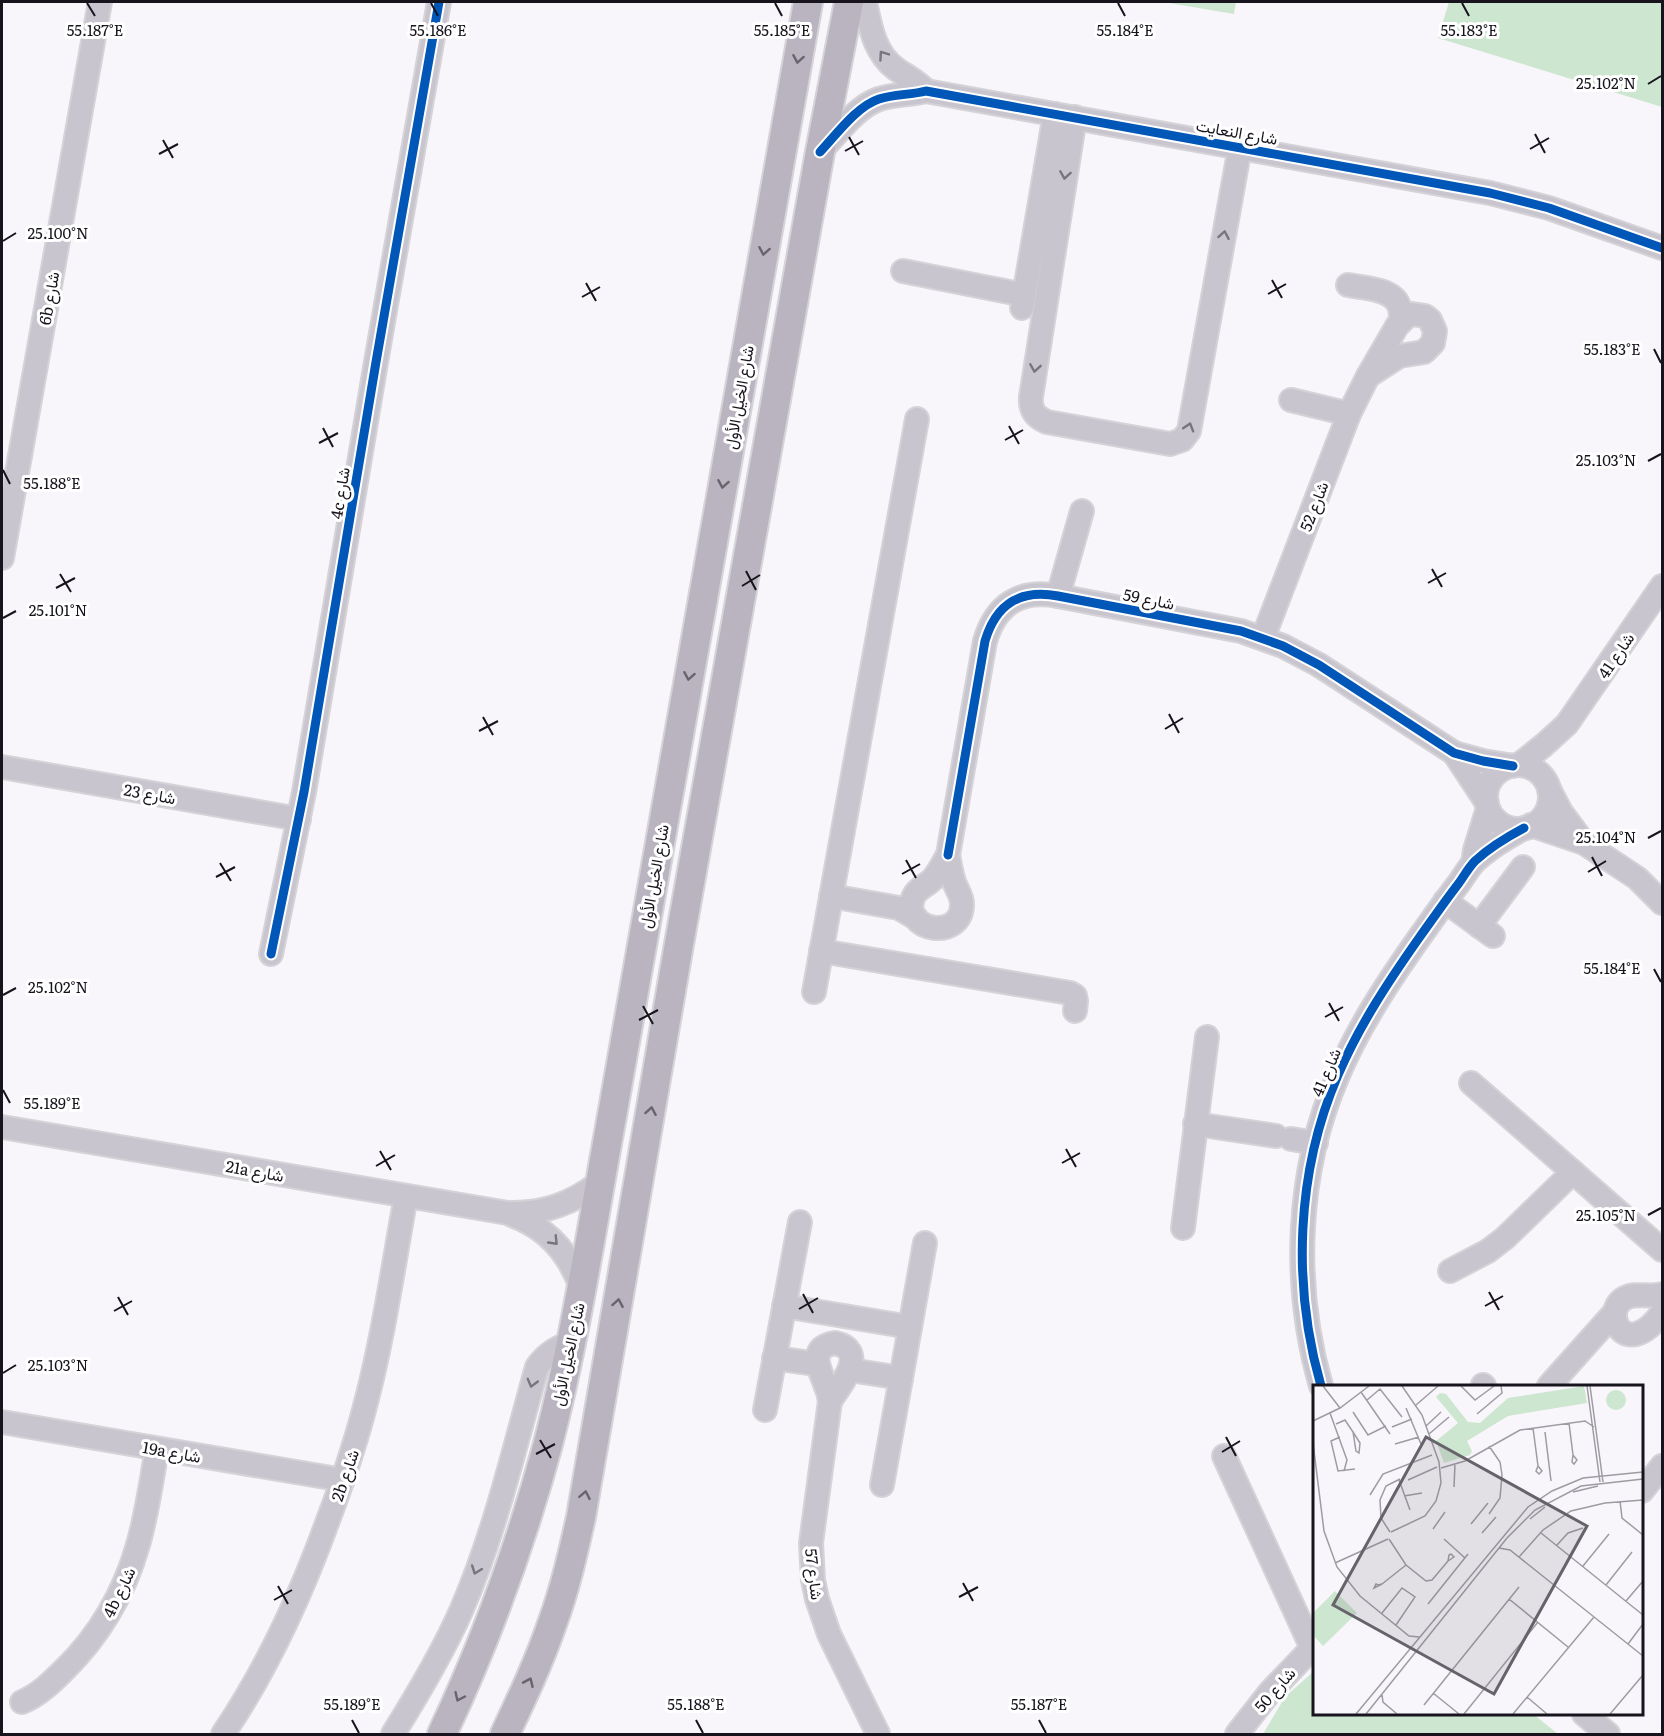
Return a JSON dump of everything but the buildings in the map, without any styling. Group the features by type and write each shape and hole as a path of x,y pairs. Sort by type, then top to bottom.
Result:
{"main road":[{"name":"شارع الخيل الأول","path":"442,1734 485,1636 534,1493 548,1443 570,1343 808,2"},
{"path":"504,1734 553,1624 581,1517 679,944 849,2"},
{"path":"668,792 673,822 657,933 661,943 679,944"}],"street":[{"name":"6b شارع","path":"2,558 100,2"},
{"name":"4c شارع","path":"271,954 299,819 439,2"},
{"name":"شارع النعايت","path":"865,2 873,37 880,51 893,68 914,80 926,91"},
{"name":"شارع النعايت","path":"820,153 869,103 881,98 926,91 1490,193 1549,208 1662,248"},
{"path":"1065,115 1030,404 1036,415 1047,422 1170,444 1182,440 1189,431 1240,147"},
{"path":"903,271 1023,302 1065,115"},
{"path":"1347,285 1383,292 1393,297 1399,306 1401,321 1412,314 1425,316 1430,320 1435,331 1433,343 1424,352 1399,356 1368,376"},
{"name":"شارع 52","path":"1263,638 1349,414 1368,376 1401,321"},
{"path":"1291,400 1349,414"},
{"path":"814,992 917,419"},
{"path":"1058,596 1082,511"},
{"name":"شارع 41","path":"1516,765 1544,746 1567,724 1662,586"},
{"name":"شارع 59","path":"948,855 989,627 1007,605 1034,594 1058,596 1263,638 1319,665 1454,753 1473,759 1516,765"},
{"name":"شارع 41","path":"1548,786 1555,753 1567,724"},
{"name":"شارع 59","path":"1454,753 1487,806"},
{"path":"1584,843 1561,812 1548,786 1536,770 1516,765 1499,771 1490,782 1486,796 1487,806 1502,825 1527,827 1584,843 1636,878 1662,903"},
{"name":"شارع 23","path":"2,767 299,819"},
{"path":"1527,827 1537,822 1546,811 1550,796 1548,786"},
{"name":"شارع 41","path":"1473,863 1487,806"},
{"name":"شارع 41","path":"1321,1385 1305,1303 1302,1260 1304,1209 1316,1143 1337,1077 1387,984 1473,863 1498,844 1527,827"},
{"path":"833,889 905,910 930,928 943,928 953,923 960,913 962,901 954,881 948,855"},
{"path":"916,918 912,908 914,896 934,877 948,855"},
{"path":"1446,901 1486,931 1523,867"},
{"path":"833,889 914,896"},
{"path":"822,951 1073,994 1076,998 1075,1011"},
{"path":"1183,1228 1207,1037"},
{"path":"1471,1083 1662,1250"},
{"path":"1195,1124 1316,1143"},
{"name":"21a شارع","path":"2,1127 508,1213 524,1213 557,1207 587,1192 600,1182"},
{"path":"1450,1271 1488,1251 1505,1238 1573,1172"},
{"name":"2b شارع","path":"224,1734 260,1676 280,1636 311,1565 343,1480 373,1375 406,1196"},
{"name":"21a شارع","path":"508,1213 537,1226 549,1235 569,1259 581,1288"},
{"path":"765,1410 800,1222"},
{"path":"882,1485 925,1243"},
{"path":"1550,1385 1615,1312 1620,1302 1630,1296 1662,1294"},
{"path":"784,1306 910,1327"},
{"path":"1615,1312 1618,1327 1626,1333 1635,1335 1647,1330 1662,1312"},
{"path":"393,1734 436,1662 462,1609 499,1505 537,1367 551,1351 570,1343"},
{"path":"835,1343 841,1344 849,1353 851,1365 830,1401 817,1364 820,1352 829,1344 835,1343"},
{"path":"774,1358 817,1364"},
{"path":"850,1370 901,1378"},
{"name":"شارع 57","path":"830,1401 811,1543 813,1580 829,1634 878,1734"},
{"name":"19a شارع","path":"2,1422 343,1480"},
{"name":"4b شارع","path":"22,1702 33,1698 72,1662 94,1635 117,1598 137,1549 158,1449"},
{"path":"1224,1456 1313,1647"},
{"path":"1643,1489 1662,1466"},
{"name":"شارع 50","path":"1237,1734 1270,1692 1313,1647"},
{"path":"1586,1715 1608,1734"}],"green space":[{"path":"1170,2 1236,2 1234,14"},
{"path":"1449,2 1662,2 1662,107 1438,38"},
{"path":"1313,1672 1313,1715 1534,1715 1558,1734 1263,1734 1285,1697"}],"cycle path":[{"path":"271,954 304,792 439,2"},
{"path":"820,152 847,122 871,103 885,97 926,91 1490,193 1549,208 1662,248"},
{"path":"948,855 985,641 996,617 1003,609 1021,597 1032,595 1058,596 1241,631 1283,646 1319,665 1454,753 1513,766"},
{"path":"1321,1385 1306,1308 1303,1229 1307,1189 1324,1112 1355,1039 1385,988 1419,938 1475,861 1498,843 1524,828"}]}
